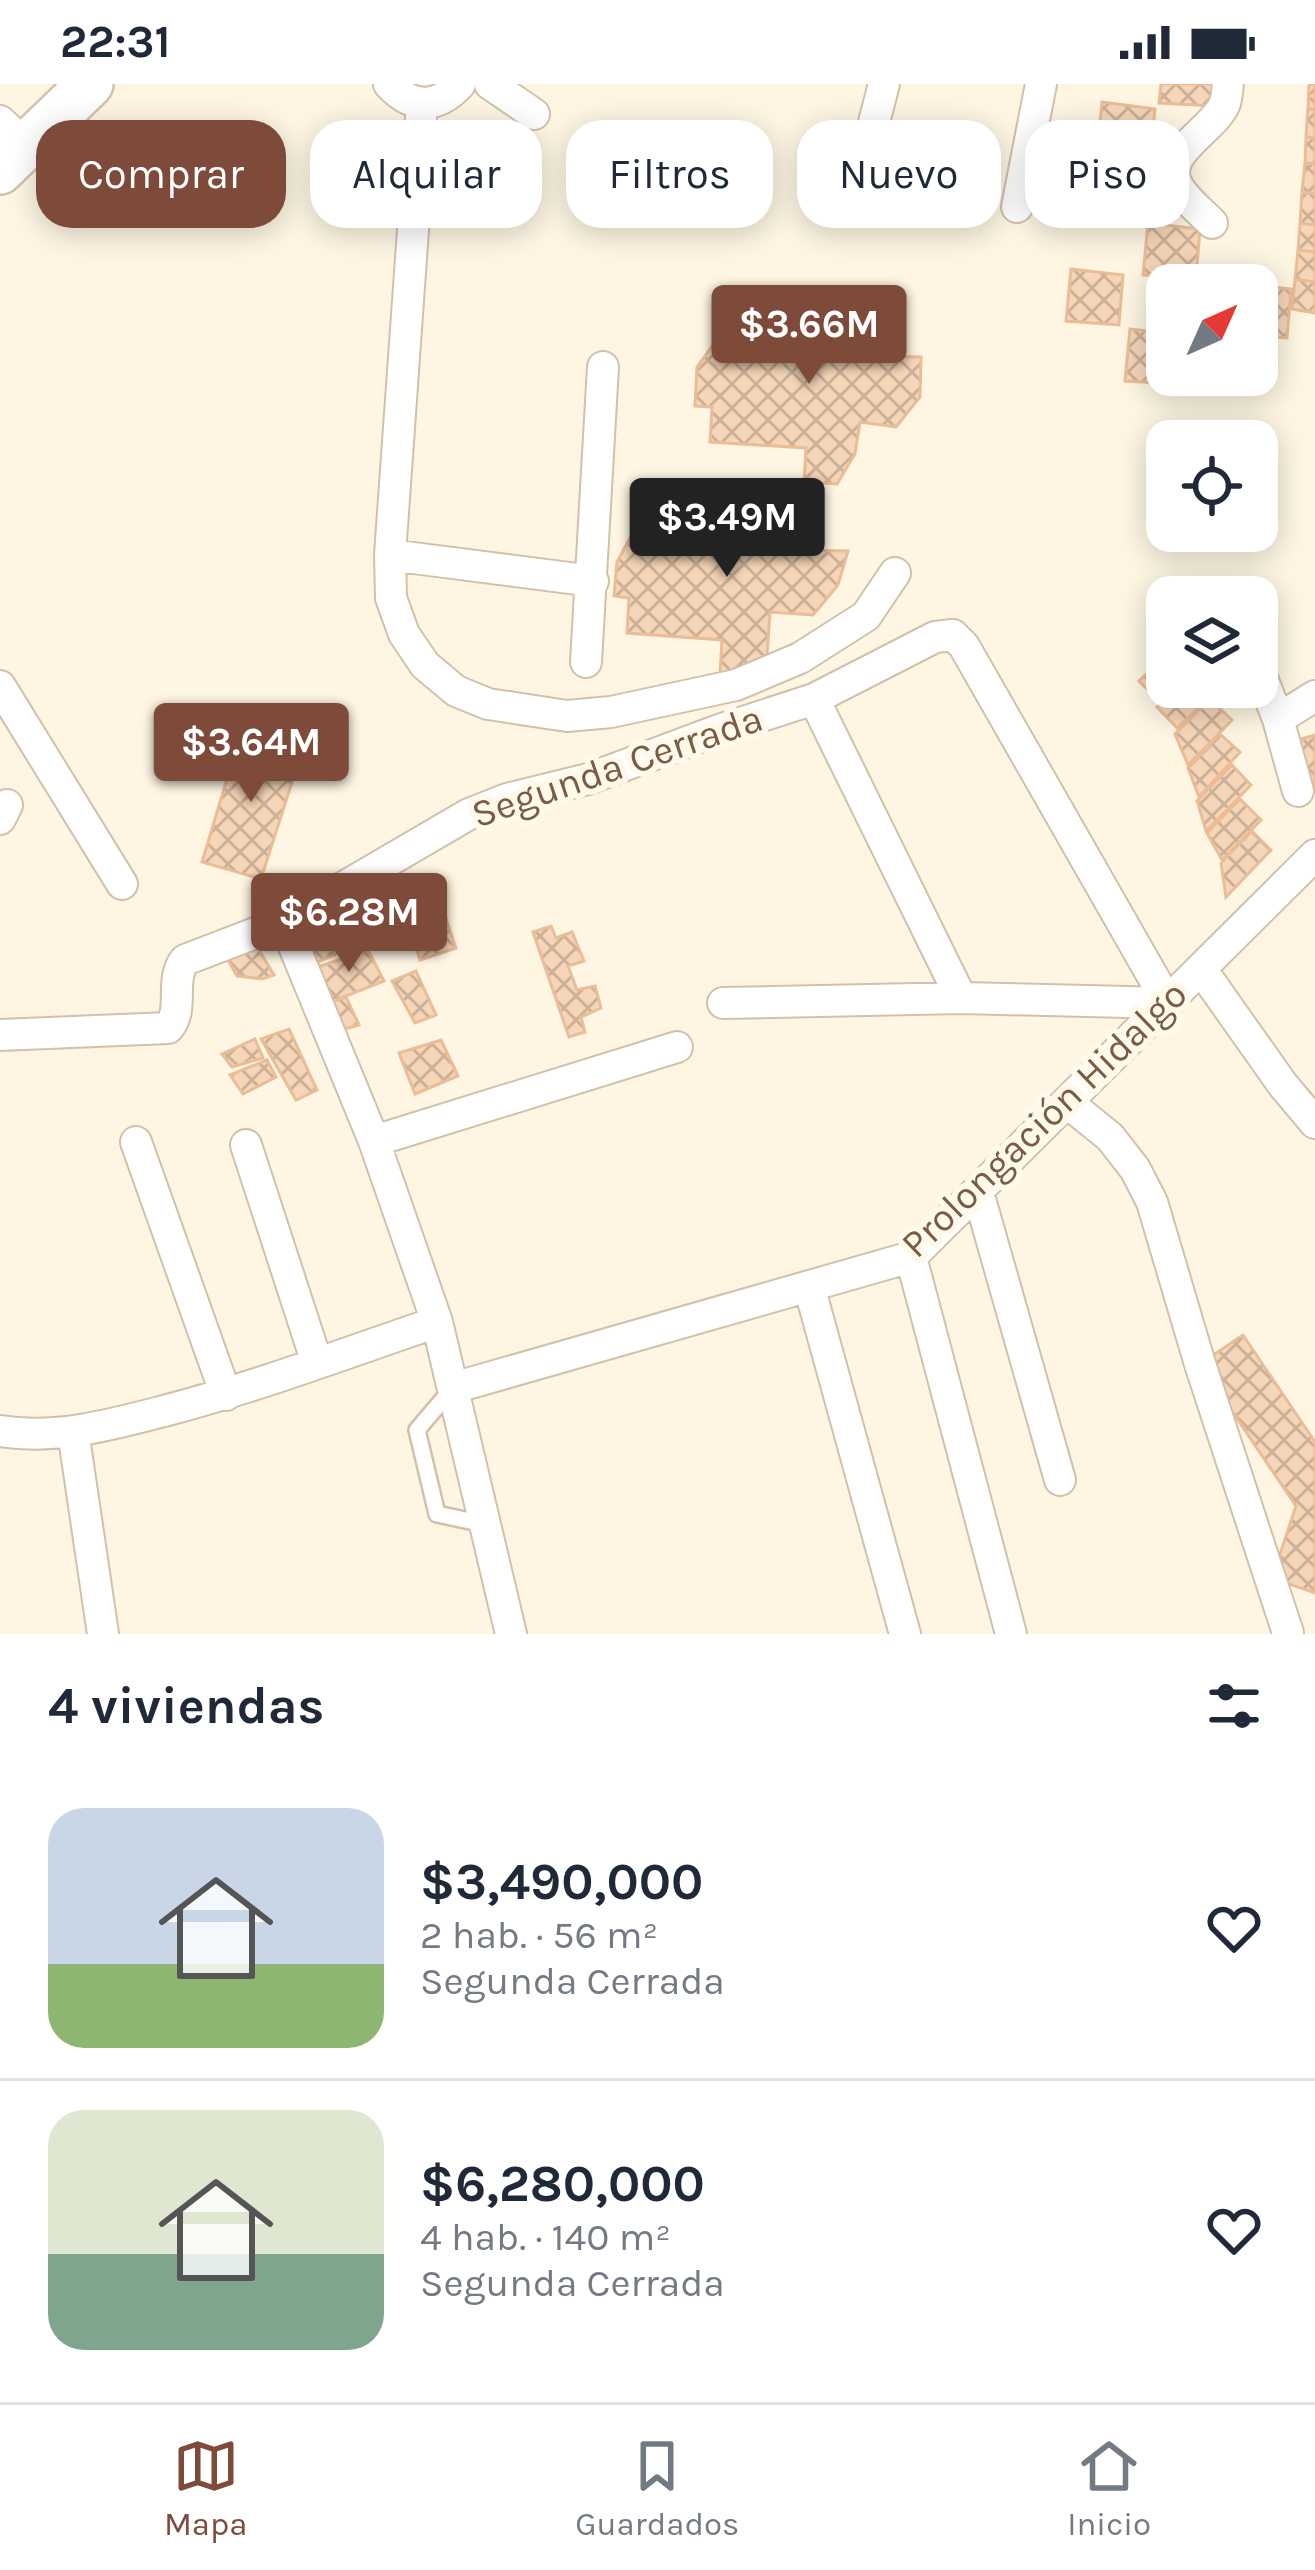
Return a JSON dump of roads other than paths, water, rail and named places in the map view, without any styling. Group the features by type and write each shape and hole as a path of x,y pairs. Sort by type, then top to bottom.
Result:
{"main road":[{"path":"9,146 90,84"}],"street":[{"path":"389,84 401,97 422,104 442,100 460,84"},
{"path":"490,84 534,114"},
{"path":"875,120 884,84"},
{"path":"1017,207 1041,84"},
{"path":"1212,223 1178,187 1173,172 1179,155 1225,104 1228,84"},
{"path":"422,104 390,556 391,598 404,634 425,665 456,691 488,704 567,716 611,712 736,685 800,658 866,616 895,573"},
{"path":"586,662 603,367"},
{"path":"390,556 592,581"},
{"name":"Segunda Cerrada","path":"0,1035 168,1028 176,1019 177,974 185,960 284,922 469,814 507,799 588,779 814,699 935,638 952,635 964,646 1168,1003"},
{"path":"0,686 122,884"},
{"path":"1278,719 1315,696"},
{"path":"814,699 961,998"},
{"path":"1274,708 1298,791"},
{"name":"Prolongación Hidalgo","path":"453,1388 911,1257 1201,969 1309,874"},
{"path":"284,922 374,1141 436,1322 511,1634"},
{"path":"1201,969 1315,1123"},
{"path":"723,1003 961,998 1168,1003"},
{"path":"374,1141 677,1047"},
{"path":"1068,1103 1110,1137 1135,1169 1152,1202 1288,1634"},
{"path":"136,1142 226,1395"},
{"path":"245,1144 317,1363"},
{"path":"978,1192 1060,1480"},
{"path":"911,1257 1011,1634"},
{"path":"809,1286 905,1634"},
{"path":"0,1431 27,1436 73,1432 226,1395 436,1322"},
{"path":"73,1432 103,1634"}],"lane":[{"path":"453,1388 417,1430 437,1514 486,1524"}]}
